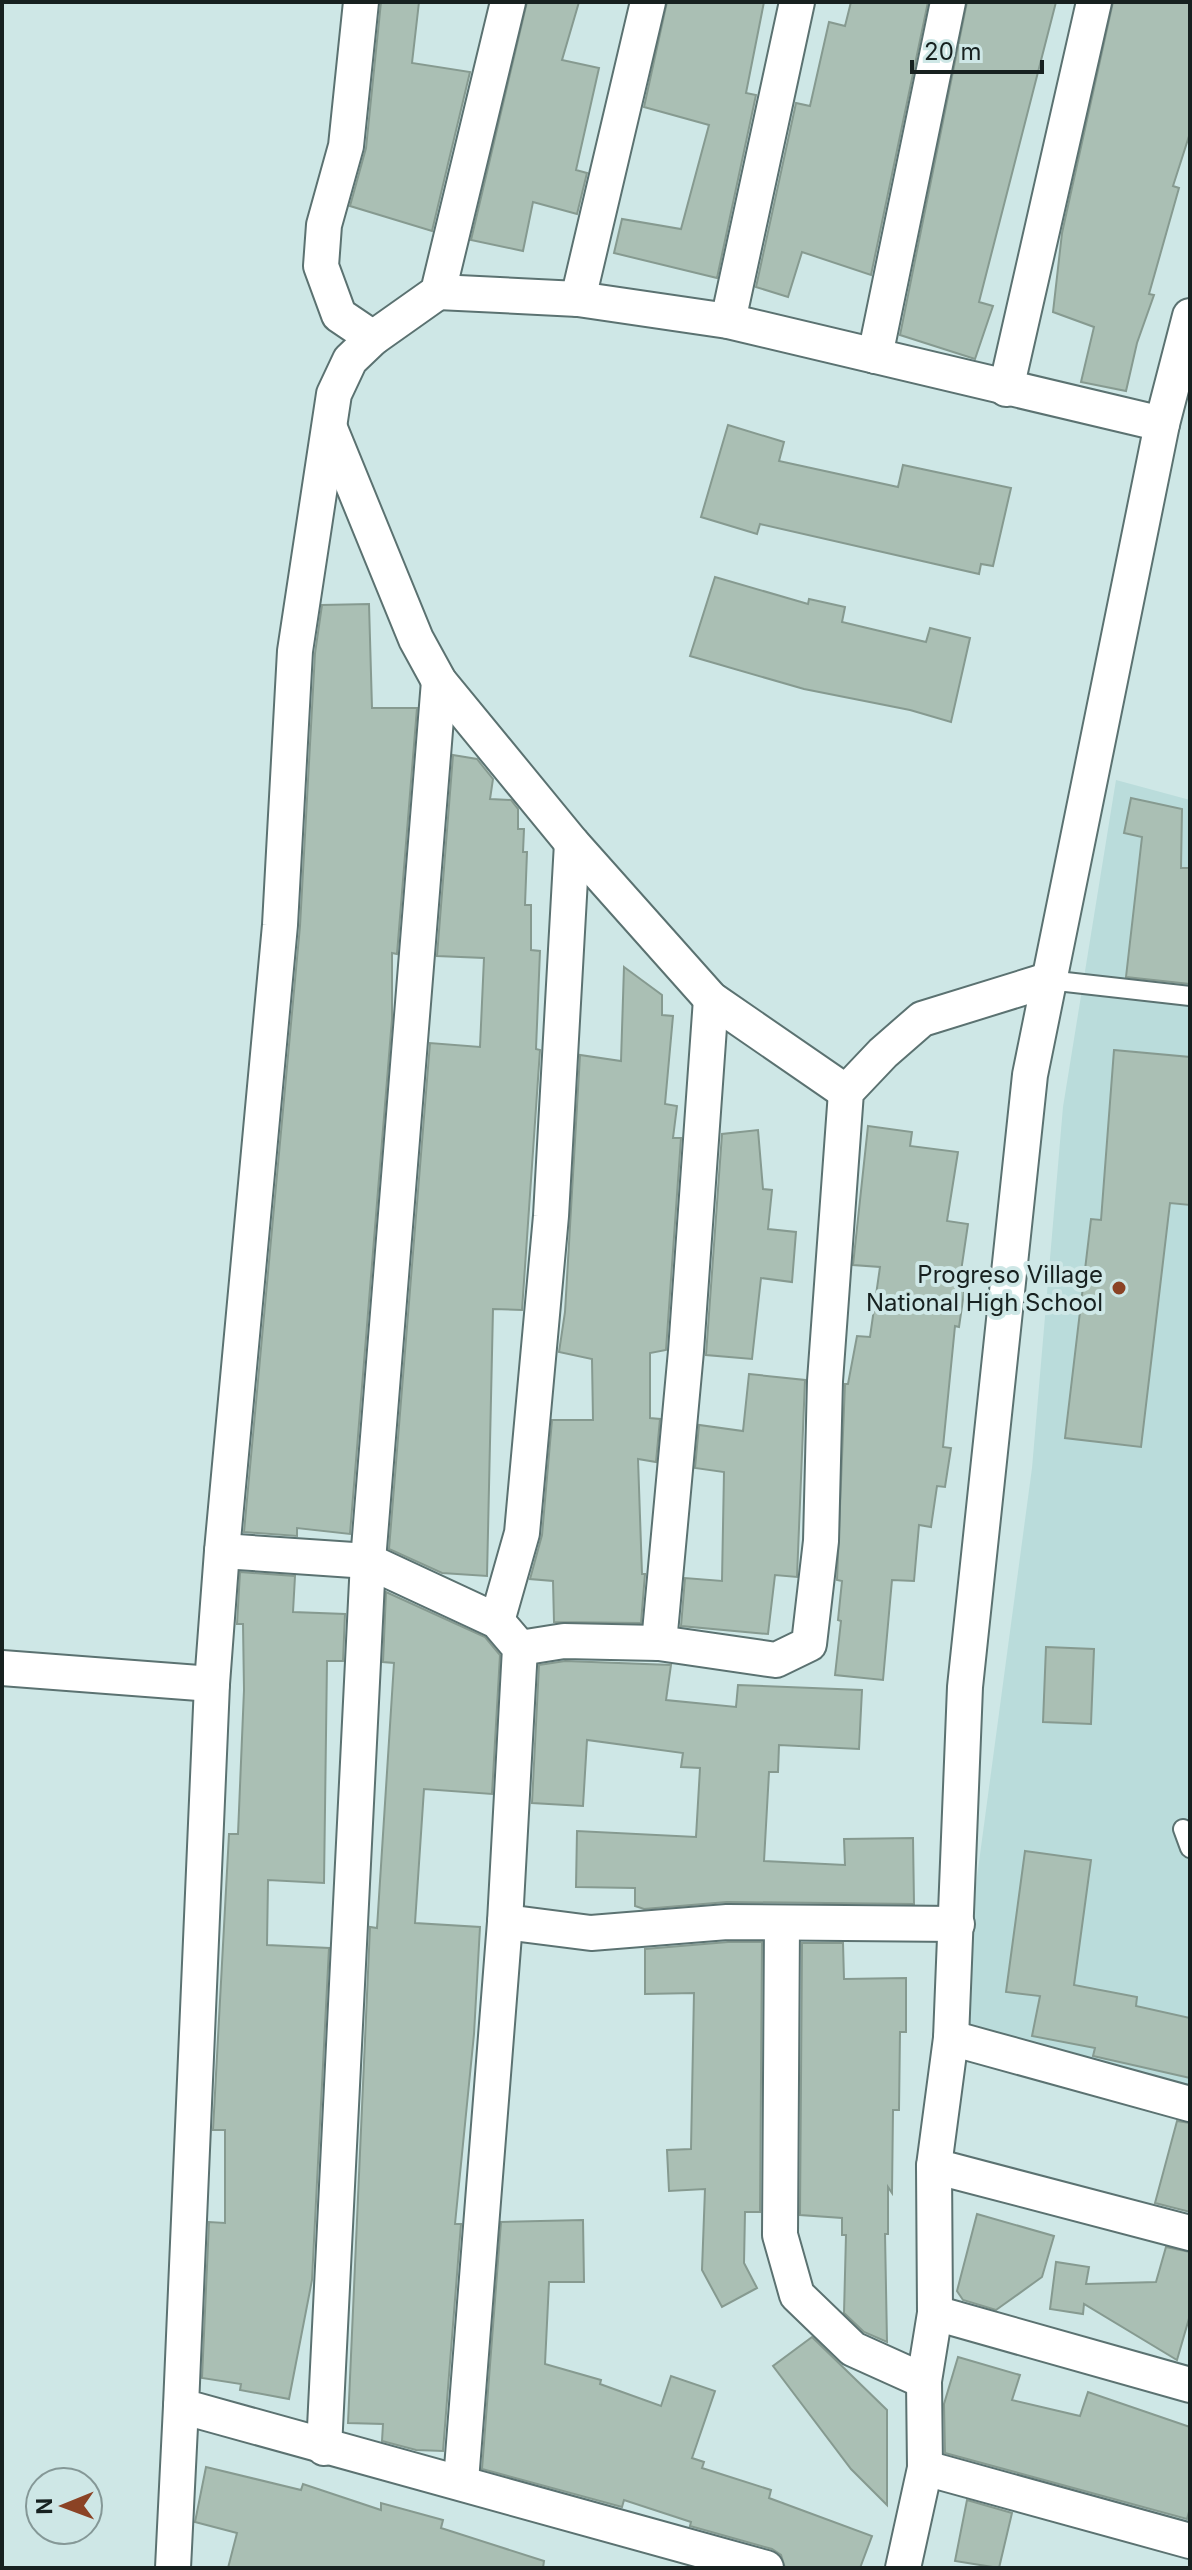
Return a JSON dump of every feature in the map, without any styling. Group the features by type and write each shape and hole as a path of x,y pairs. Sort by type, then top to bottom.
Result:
{"street":[{"path":"361,2 346,146 324,225 321,266 339,315 373,338"},
{"path":"438,292 508,2"},
{"path":"578,299 648,2"},
{"path":"728,321 797,2"},
{"path":"875,356 948,2"},
{"path":"1006,389 1094,2"},
{"path":"174,2568 212,1684 280,925 295,651 331,431 334,394 350,360 373,338 438,292 578,299 728,321 1162,424"},
{"path":"903,2568 925,2468 924,2381 935,2313 934,2166 951,2038 965,1687 1030,1075 1162,424 1190,316"},
{"path":"331,431 416,639 439,681 572,843 711,999 846,1092"},
{"path":"324,2448 368,1561 439,681"},
{"path":"497,1621 522,1533 551,1216 572,843"},
{"path":"520,1648 564,1641 659,1643 776,1660 809,1644 821,1541 826,1366 846,1092 883,1053 922,1019 1048,980"},
{"path":"659,1643 686,1351 711,999"},
{"path":"222,1551 368,1561 497,1621 520,1648 505,1922 461,2481"},
{"path":"2,1668 212,1684"},
{"path":"505,1922 591,1933 713,1923 957,1924"},
{"path":"782,1923 780,2235 797,2295 853,2349 924,2381"},
{"path":"951,2038 1190,2104"},
{"path":"934,2166 1190,2233"},
{"path":"935,2313 1190,2385"},
{"path":"181,2406 324,2448 461,2481 766,2568"},
{"path":"925,2468 1190,2541"}],"lane":[{"path":"1048,980 1190,996"},
{"path":"1183,1829 1190,1848"}],"shaded area":[{"path":"1116,780 1190,800 1190,2098 956,2033 1032,1468 1063,1107"}],"building":[{"path":"381,2 419,2 412,63 470,72 432,231 350,206 366,148"},
{"path":"527,2 579,2 562,60 599,68 576,170 587,173 577,214 533,202 523,251 471,240"},
{"path":"667,2 764,2 746,93 756,95 717,278 614,253 622,219 681,229 709,125 644,107"},
{"path":"851,2 928,2 871,275 802,252 788,297 756,287 796,103 810,106 829,22 845,26"},
{"path":"967,2 1056,2 979,302 993,306 975,359 900,335"},
{"path":"1113,2 1190,2 1190,133 1173,186 1179,188 1149,294 1154,295 1137,343 1126,391 1081,382 1094,327 1053,312 1062,233"},
{"path":"728,425 784,442 779,461 898,487 903,465 1011,488 993,566 981,564 979,574 760,524 757,534 701,517"},
{"path":"715,577 808,604 809,599 845,607 842,622 926,642 930,628 970,638 951,722 910,710 804,689 690,656"},
{"path":"369,604 372,708 417,708 397,954 392,953 392,1019 350,1534 297,1528 297,1536 244,1532 300,926 315,653 322,605"},
{"path":"453,755 477,759 493,779 490,799 511,800 518,809 518,829 524,829 523,852 527,852 525,905 531,905 531,950 540,951 536,1049 540,1050 522,1310 493,1309 487,1576 442,1573 389,1549 430,1043 480,1047 484,958 437,956"},
{"path":"1131,798 1182,809 1181,868 1190,868 1190,984 1126,977 1142,837 1124,833"},
{"path":"624,967 662,995 662,1015 673,1016 665,1104 677,1106 673,1138 681,1138 666,1350 650,1353 650,1418 660,1419 656,1462 638,1459 642,1574 645,1574 641,1623 554,1622 553,1581 530,1579 542,1535 552,1420 593,1420 592,1359 559,1352 565,1312 580,1055 621,1061"},
{"path":"1114,1050 1190,1057 1190,1205 1170,1203 1141,1447 1065,1438 1091,1219 1101,1220"},
{"path":"868,1126 912,1132 910,1146 958,1152 947,1221 968,1224 959,1285 965,1286 959,1327 955,1326 943,1447 951,1448 945,1487 937,1486 931,1527 919,1525 914,1581 892,1580 883,1680 835,1675 841,1621 838,1620 842,1581 837,1580 845,1384 848,1384 857,1336 870,1337 880,1267 853,1265"},
{"path":"758,1130 763,1189 772,1190 768,1229 796,1232 792,1282 761,1278 752,1359 706,1355 722,1134"},
{"path":"749,1374 805,1380 797,1577 775,1575 768,1634 681,1626 685,1578 722,1581 724,1472 695,1468 699,1425 743,1431"},
{"path":"240,1572 295,1576 293,1612 345,1614 343,1661 327,1661 324,1883 268,1880 267,1945 329,1948 312,2280 289,2399 240,2390 241,2384 202,2378 209,2222 225,2223 225,2130 213,2130 229,1834 238,1834 244,1690 243,1624 237,1624"},
{"path":"386,1592 485,1637 500,1655 492,1794 424,1789 415,1923 480,1927 474,2034 455,2224 461,2224 443,2451 416,2450 382,2441 383,2424 348,2423 370,1927 377,1928 394,1663 383,1662"},
{"path":"1046,1647 1094,1649 1091,1724 1043,1722"},
{"path":"565,1661 671,1665 666,1700 736,1707 738,1685 862,1690 859,1749 779,1745 778,1772 769,1772 764,1861 845,1865 844,1839 913,1838 914,1904 727,1902 644,1909 635,1906 635,1888 576,1887 577,1831 696,1837 700,1768 681,1767 683,1753 587,1740 583,1806 532,1803 539,1665"},
{"path":"1025,1851 1091,1860 1074,1985 1137,1997 1136,2006 1190,2018 1190,2078 1093,2056 1095,2048 1032,2036 1040,1996 1006,1992"},
{"path":"762,1942 760,2212 745,2212 744,2263 757,2288 722,2307 702,2270 705,2189 669,2191 667,2150 691,2149 694,1993 645,1994 645,1949"},
{"path":"802,1943 843,1943 844,1979 906,1978 906,2032 900,2032 899,2110 893,2110 892,2193 888,2187 888,2234 885,2234 887,2342 864,2332 844,2313 846,2235 842,2235 842,2218 800,2215"},
{"path":"1177,2121 1190,2123 1190,2212 1155,2203"},
{"path":"977,2214 1054,2236 1042,2277 996,2310 963,2300 957,2291"},
{"path":"583,2220 584,2282 549,2282 545,2364 601,2380 600,2384 661,2406 671,2376 715,2391 692,2458 704,2462 702,2468 771,2490 769,2498 872,2536 860,2568 785,2568 781,2555 772,2549 690,2526 691,2522 624,2500 622,2507 482,2469 501,2222"},
{"path":"1166,2247 1190,2252 1190,2315 1177,2360 1084,2304 1083,2314 1050,2309 1056,2262 1089,2267 1086,2284 1156,2282"},
{"path":"812,2337 887,2410 887,2505 851,2469 773,2366"},
{"path":"958,2357 1020,2375 1012,2400 1080,2416 1088,2392 1190,2427 1190,2508 1187,2519 945,2453 944,2404"},
{"path":"206,2467 301,2490 303,2484 381,2510 381,2503 443,2520 441,2528 544,2561 543,2568 228,2568 237,2533 195,2522"},
{"path":"967,2500 1012,2513 999,2568 955,2561"}],"place":[{"name":"Progreso Village National High School","path":"1119,1288"}]}
